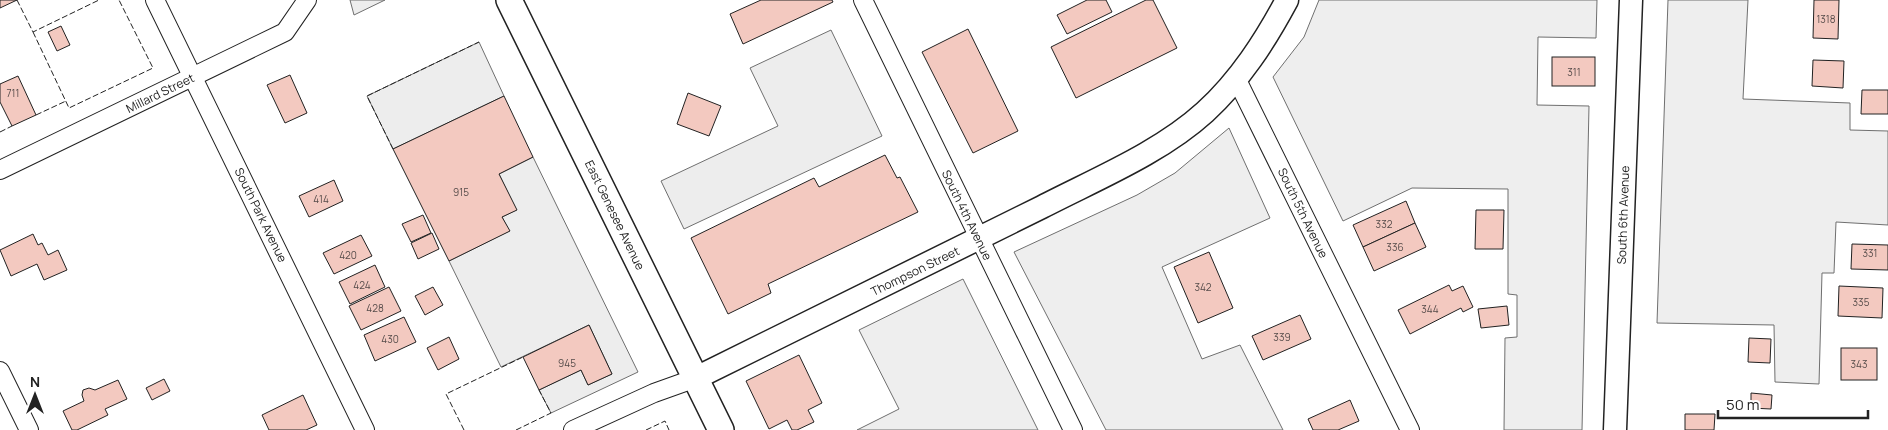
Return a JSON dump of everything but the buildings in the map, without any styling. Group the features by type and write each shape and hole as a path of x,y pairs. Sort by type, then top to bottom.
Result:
{"main road":[{"name":"East Genesee Avenue","path":"509,0 721,430"}],"street":[{"name":"South Park Avenue","path":"155,0 365,430"},
{"name":"Millard Street","path":"0,170 285,32 307,0"},
{"name":"South 4th Avenue","path":"863,0 1073,430"},
{"path":"1237,80 1274,26 1287,0"},
{"name":"South 6th Avenue","path":"1614,430 1631,0"},
{"name":"Thompson Street","path":"572,430 654,393 696,378 979,239 1169,141 1205,112 1237,80"},
{"name":"South 5th Avenue","path":"1237,80 1410,430"},
{"path":"0,371 29,430"}],"shaded area":[{"path":"350,0 385,0 354,15"},
{"path":"1319,0 1597,0 1596,38 1538,37 1537,105 1589,106 1582,430 1504,430 1505,338 1517,337 1517,295 1508,294 1508,189 1412,188 1343,221 1273,77 1304,37"},
{"path":"1668,0 1748,0 1743,99 1850,103 1850,130 1888,131 1888,225 1836,222 1834,273 1822,273 1819,384 1775,382 1774,325 1657,323"},
{"path":"831,30 882,136 684,229 661,181 778,126 750,68"},
{"path":"479,42 504,96 393,149 367,96"},
{"path":"1229,128 1270,218 1162,267 1202,359 1240,345 1283,430 1106,430 1014,252 1137,195 1175,173"},
{"path":"533,157 638,372 551,413 539,390 581,370 588,385 612,374 589,325 501,367 449,261 509,231 502,217 516,210 499,174"},
{"path":"963,279 1038,430 857,430 899,409 859,330"}],"fence":[{"path":"17,0 33,32 99,0"},
{"path":"33,32 69,108 153,68 119,0"},
{"path":"393,149 367,96 479,42"},
{"path":"36,115 66,101"},
{"path":"0,132 12,126"},
{"path":"464,430 446,394 523,357"},
{"path":"516,430 551,413 539,390"},
{"path":"646,430 665,421 669,430"}]}
